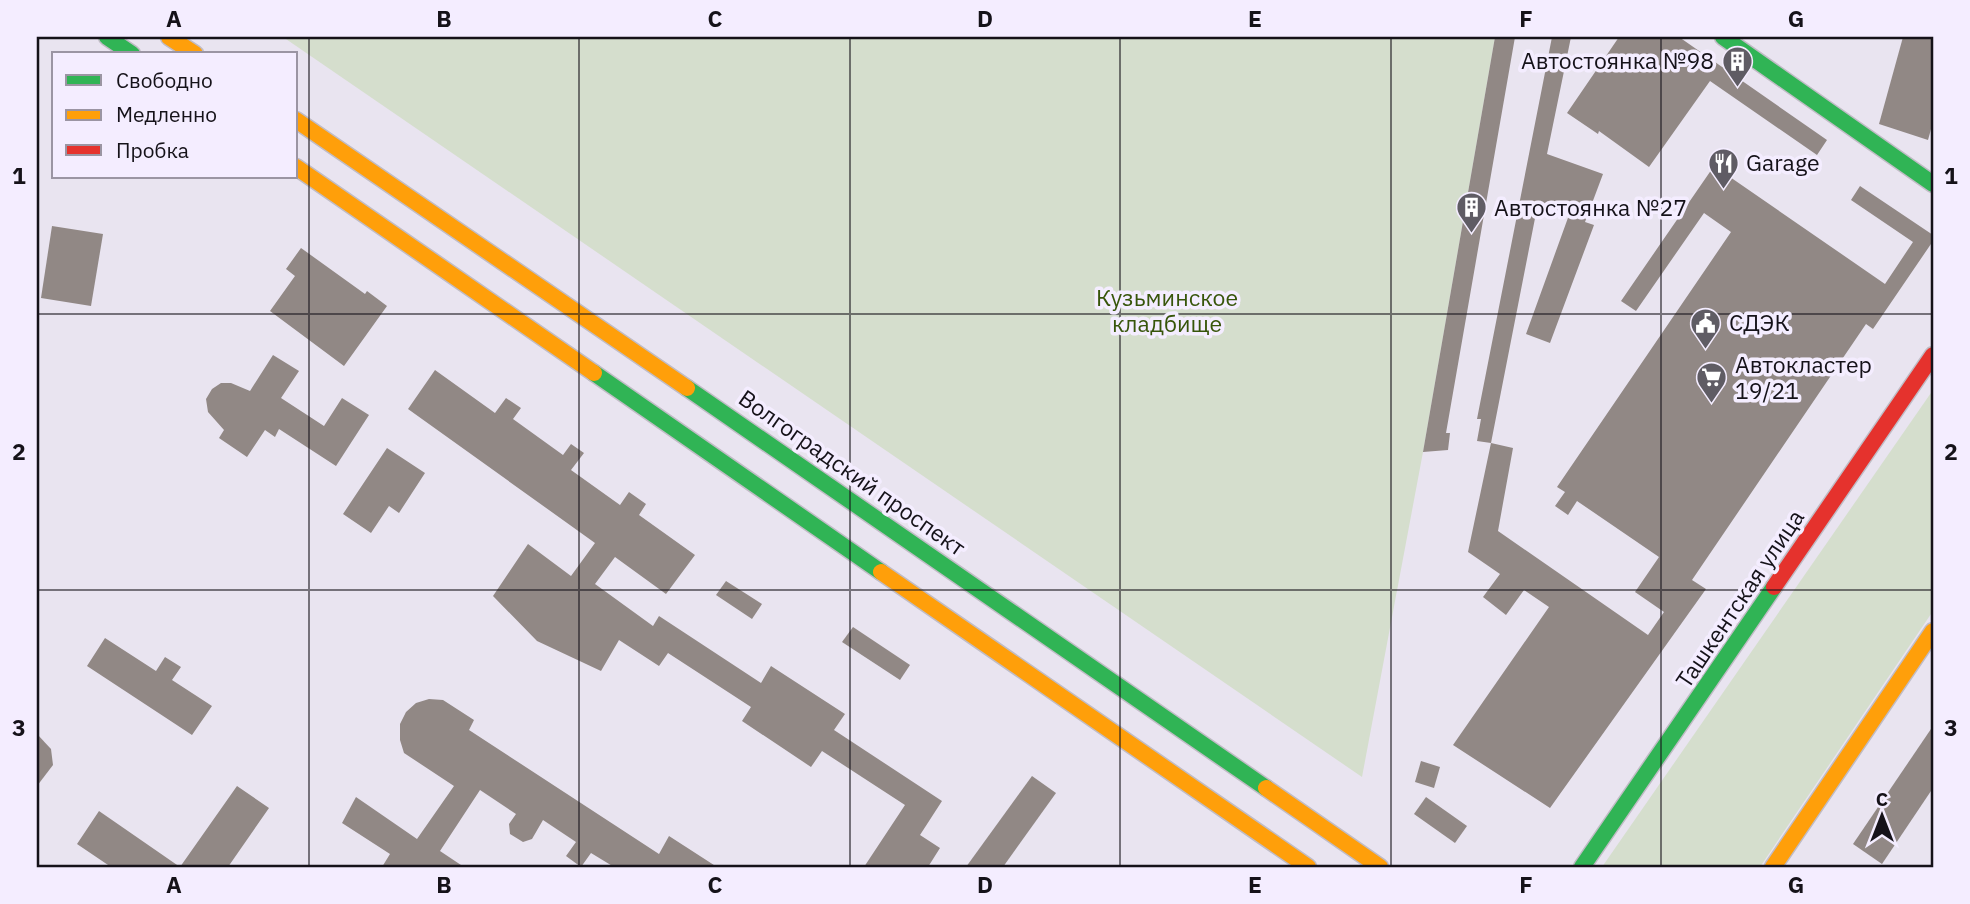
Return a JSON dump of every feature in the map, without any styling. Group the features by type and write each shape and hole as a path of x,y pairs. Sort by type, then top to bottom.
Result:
{"main road":[{"path":"91,37 128,52"},
{"path":"107,37 128,52"},
{"path":"169,37 192,52"},
{"path":"188,37 202,52"},
{"path":"1723,37 1933,184"},
{"name":"Волгоградский проспект","path":"298,121 1380,867"},
{"path":"298,168 1308,867"},
{"name":"Ташкентская улица","path":"1582,867 1933,355"},
{"path":"1773,867 1933,631"}],"green space":[{"name":"Кузьминское кладбище","path":"283,37 1495,37 1423,452 1362,777"},
{"path":"1933,390 1933,611 1760,867 1602,867"}],"building":[{"name":"Автостоянка №27","path":"1495,37 1515,37 1446,433 1450,433 1448,450 1423,452"},
{"path":"1552,37 1571,37 1547,154 1603,174 1585,222 1594,225 1550,343 1526,334 1569,215 1538,203 1491,443 1477,441 1481,419 1477,419"},
{"path":"1619,37 1679,37 1827,140 1817,155 1710,81 1649,167 1599,131 1598,134 1567,113"},
{"path":"1903,37 1933,37 1933,122 1928,140 1879,124"},
{"path":"1714,166 1885,284 1913,242 1851,200 1860,186 1933,235 1933,241 1873,329 1866,324 1692,580 1706,589 1550,808 1453,745 1549,607 1524,590 1506,615 1483,597 1500,574 1468,552 1491,443 1513,448 1498,531 1648,635 1664,612 1635,592 1659,557 1577,501 1568,515 1555,506 1565,492 1557,487 1731,232 1704,213 1636,311 1621,301"},
{"path":"52,226 103,234 91,306 41,298"},
{"path":"301,248 365,294 367,291 387,306 344,366 270,311 295,276 286,269"},
{"path":"273,355 299,371 281,398 324,426 342,398 369,415 336,466 279,429 275,437 265,430 247,457 219,438 224,430 208,412 206,399 212,389 221,383 231,383 250,391"},
{"path":"435,370 495,413 506,398 521,408 513,419 563,455 571,444 584,453 571,470 620,505 629,492 646,504 639,515 695,555 666,594 615,557 595,584 653,626 659,616 761,683 771,666 845,714 834,730 942,801 920,835 940,848 928,867 864,867 905,805 822,751 811,767 742,721 751,707 668,653 659,666 619,640 601,671 537,641 493,596 528,544 571,576 595,543 408,409"},
{"path":"387,448 425,473 399,513 389,506 371,533 343,514"},
{"path":"726,581 762,604 752,619 716,595"},
{"path":"853,627 910,665 900,680 842,642"},
{"path":"105,638 156,671 165,657 181,667 172,680 212,706 192,735 87,666"},
{"path":"429,699 443,700 474,720 469,730 659,854 669,836 717,867 614,867 591,853 581,867 566,856 576,842 543,820 532,839 523,842 510,834 509,824 516,814 480,790 440,851 464,867 382,867 390,854 342,823 356,797 417,839 454,786 404,753 400,740 400,724 406,712 416,703"},
{"path":"1933,726 1933,788 1882,864 1853,844"},
{"path":"37,734 51,749 53,765 37,786"},
{"path":"1421,761 1440,767 1434,788 1415,782"},
{"path":"1032,776 1056,793 1003,867 966,867"},
{"path":"237,786 269,808 228,867 180,867"},
{"path":"1426,797 1467,826 1455,843 1414,814"},
{"path":"99,811 180,867 111,867 77,844"}],"traffic: fast":[{"path":"107,37 129,52"},
{"path":"1723,37 1933,184"},
{"path":"594,373 881,572"},
{"path":"687,388 1266,788"},
{"path":"1582,867 1774,587"}],"traffic: slow":[{"path":"169,37 192,52"},
{"path":"298,121 687,388"},
{"path":"298,168 594,373"},
{"path":"881,572 1308,867"},
{"path":"1773,867 1933,631"},
{"path":"1266,788 1380,867"}],"traffic: jam":[{"path":"1774,587 1933,355"}],"place":[{"name":"Автостоянка №98","path":"1737,88"},
{"name":"Garage","path":"1723,190"},
{"name":"Автостоянка №27","path":"1471,235"},
{"name":"СДЭК","path":"1706,350"},
{"name":"Автокластер 19/21","path":"1712,405"}]}
